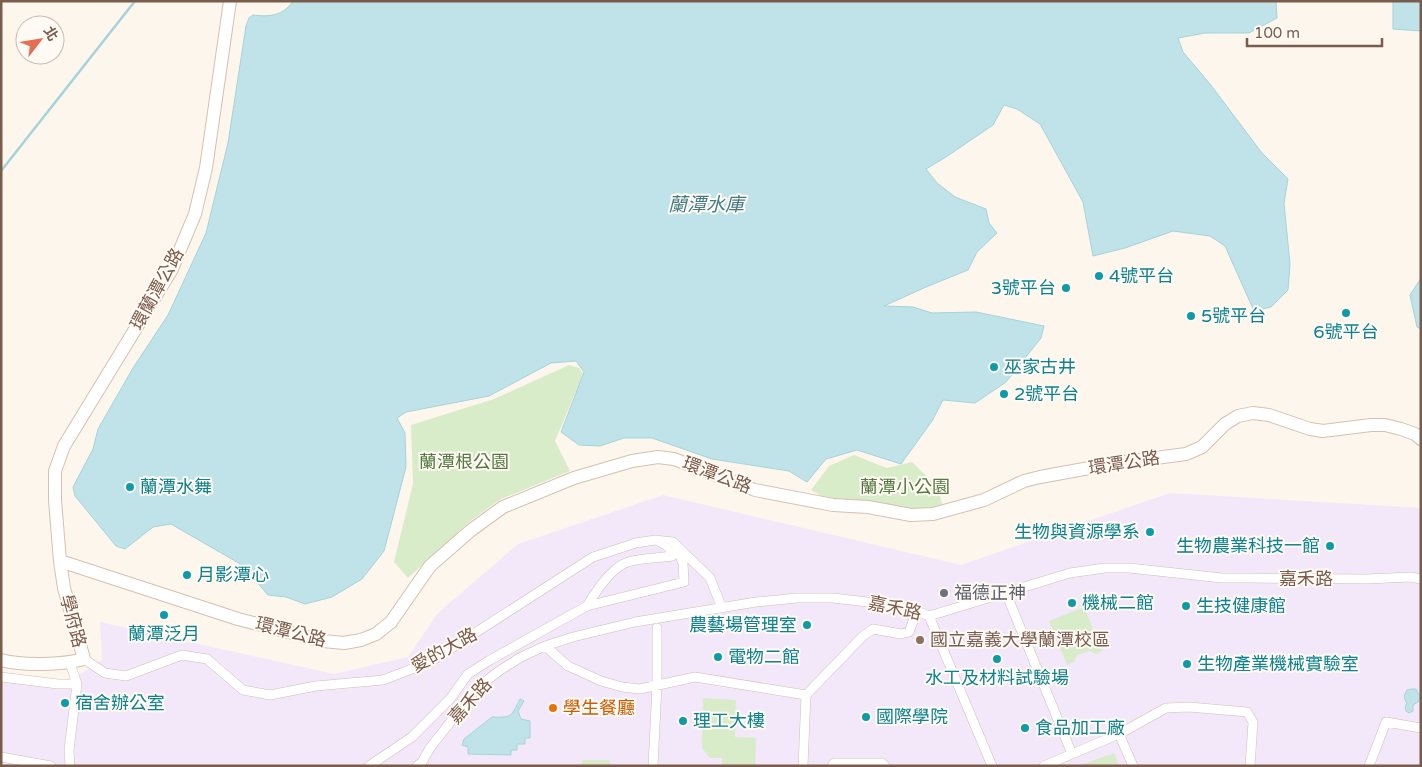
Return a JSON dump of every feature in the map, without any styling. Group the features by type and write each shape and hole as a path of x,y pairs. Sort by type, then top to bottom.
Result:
{"street":[{"name":"環蘭潭公路","path":"60,561 54,500 55,472 64,446 172,269 195,214 206,168 230,1"},
{"name":"環潭公路","path":"60,561 238,619 323,641 344,643 361,640 376,634 391,622 430,566 470,531 503,507 574,478 632,461 658,457 674,458 755,490 833,505 868,507 911,515 932,514 984,500 1024,481 1040,477 1117,463 1186,454 1202,447 1231,420 1238,416 1253,413 1269,415 1323,431 1385,425 1401,428 1421,439"},
{"name":"愛的大路","path":"84,659 106,673 126,676 182,655 207,659 243,690 270,695 316,686 383,680 430,662 593,557 636,543 655,540 673,542"},
{"path":"587,606 596,591 617,568 628,562 672,556 669,547 655,540"},
{"path":"673,542 710,578 722,608"},
{"path":"369,766 412,737 450,699 468,674 490,660 587,606 684,582 683,563 680,553 673,542"},
{"name":"學府路","path":"1,660 22,663 70,662 84,659 64,588 60,561"},
{"name":"嘉禾路","path":"419,764 477,688 499,671 521,657 545,646 635,622 798,598 833,598 893,605 928,616 1070,573 1105,568 1129,568 1222,578 1421,578"},
{"path":"1006,593 1072,754"},
{"path":"803,766 806,695 863,636 873,629 901,634 909,632 917,611"},
{"path":"928,616 992,766"},
{"path":"653,766 658,686 657,628"},
{"path":"545,646 568,666 601,681 622,686 640,689 695,677 806,695"},
{"path":"70,662 77,684 69,750 70,766"},
{"path":"2,679 77,684"},
{"path":"1044,766 1119,734 1166,708 1189,707 1246,712 1252,722 1250,766"},
{"path":"1369,766 1386,722 1421,728"},
{"path":"1119,734 1133,766"},
{"path":"1,757 51,766"},
{"path":"832,766 834,763 882,763 885,766"}],"shaded area":[{"name":"國立嘉義大學蘭潭校區","path":"1170,493 1421,508 1421,766 1,766 1,672 65,684 102,660 100,622 334,674 408,657 438,613 518,544 663,495 961,565"}],"green space":[{"name":"蘭潭根公園","path":"569,365 579,368 583,374 555,441 570,471 501,499 469,522 408,578 394,562 413,484 411,425 494,399"},
{"name":"蘭潭小公園","path":"854,455 887,468 912,462 938,487 943,509 913,511 828,500 811,490 829,466"},
{"path":"1084,607 1102,651 1096,654 1090,651 1077,655 1074,662 1067,665 1049,621"},
{"path":"703,698 736,700 735,737 756,738 755,766 722,766 722,758 710,758 702,748"},
{"path":"1114,753 1119,766 1078,766"},
{"path":"582,760 610,760 610,766 582,766"}],"water":[{"name":"蘭潭水庫","path":"293,1 1276,1 1277,18 1249,33 1205,33 1178,38 1183,52 1210,84 1262,153 1288,179 1284,203 1290,264 1288,290 1271,307 1254,311 1225,246 1210,236 1173,231 1125,248 1093,256 1083,202 1040,124 1017,109 1004,105 993,125 926,169 937,183 955,197 986,209 989,223 997,233 977,252 968,270 884,306 913,307 932,313 976,312 1044,326 1041,338 1006,382 975,403 943,400 932,421 901,464 857,450 826,459 807,482 789,471 712,459 652,438 624,438 600,446 579,445 561,432 584,372 576,361 551,363 489,396 406,412 397,418 405,433 406,467 384,551 362,579 332,597 305,604 286,597 268,595 242,565 171,524 153,527 125,549 116,546 75,496 73,487 93,449 98,429 133,368 168,315 206,233 228,143 246,26 249,18 253,15 265,16 280,13"},
{"path":"1393,1 1421,1 1421,31 1393,29"},
{"path":"1421,278 1421,329 1417,327 1410,295"},
{"path":"1416,689 1420,697 1418,702 1413,705 1413,711 1409,713 1406,711 1407,703 1404,696 1407,690"},
{"path":"520,699 524,701 518,711 521,719 530,721 530,738 525,738 525,744 517,744 517,750 511,750 511,755 468,754 468,747 462,745 464,739 492,717 510,715"}],"waterway":[{"path":"1,171 135,1"}],"place":[{"name":"4號平台","path":"1099,276"},
{"name":"3號平台","path":"1066,288"},
{"name":"6號平台","path":"1346,313"},
{"name":"5號平台","path":"1191,316"},
{"name":"巫家古井","path":"994,367"},
{"name":"2號平台","path":"1004,394"},
{"name":"蘭潭水舞","path":"130,487"},
{"name":"生物與資源學系","path":"1150,532"},
{"name":"生物農業科技一館","path":"1330,546"},
{"name":"月影潭心","path":"187,575"},
{"name":"福德正神","path":"944,593"},
{"name":"機械二館","path":"1072,603"},
{"name":"生技健康館","path":"1186,606"},
{"name":"蘭潭泛月","path":"164,615"},
{"name":"農藝場管理室","path":"807,625"},
{"name":"國立嘉義大學蘭潭校區","path":"920,640"},
{"name":"電物二館","path":"718,657"},
{"name":"水工及材料試驗場","path":"997,659"},
{"name":"生物產業機械實驗室","path":"1187,664"},
{"name":"宿舍辦公室","path":"65,703"},
{"name":"學生餐廳","path":"553,708"},
{"name":"國際學院","path":"866,717"},
{"name":"理工大樓","path":"683,721"},
{"name":"食品加工廠","path":"1025,728"}]}
